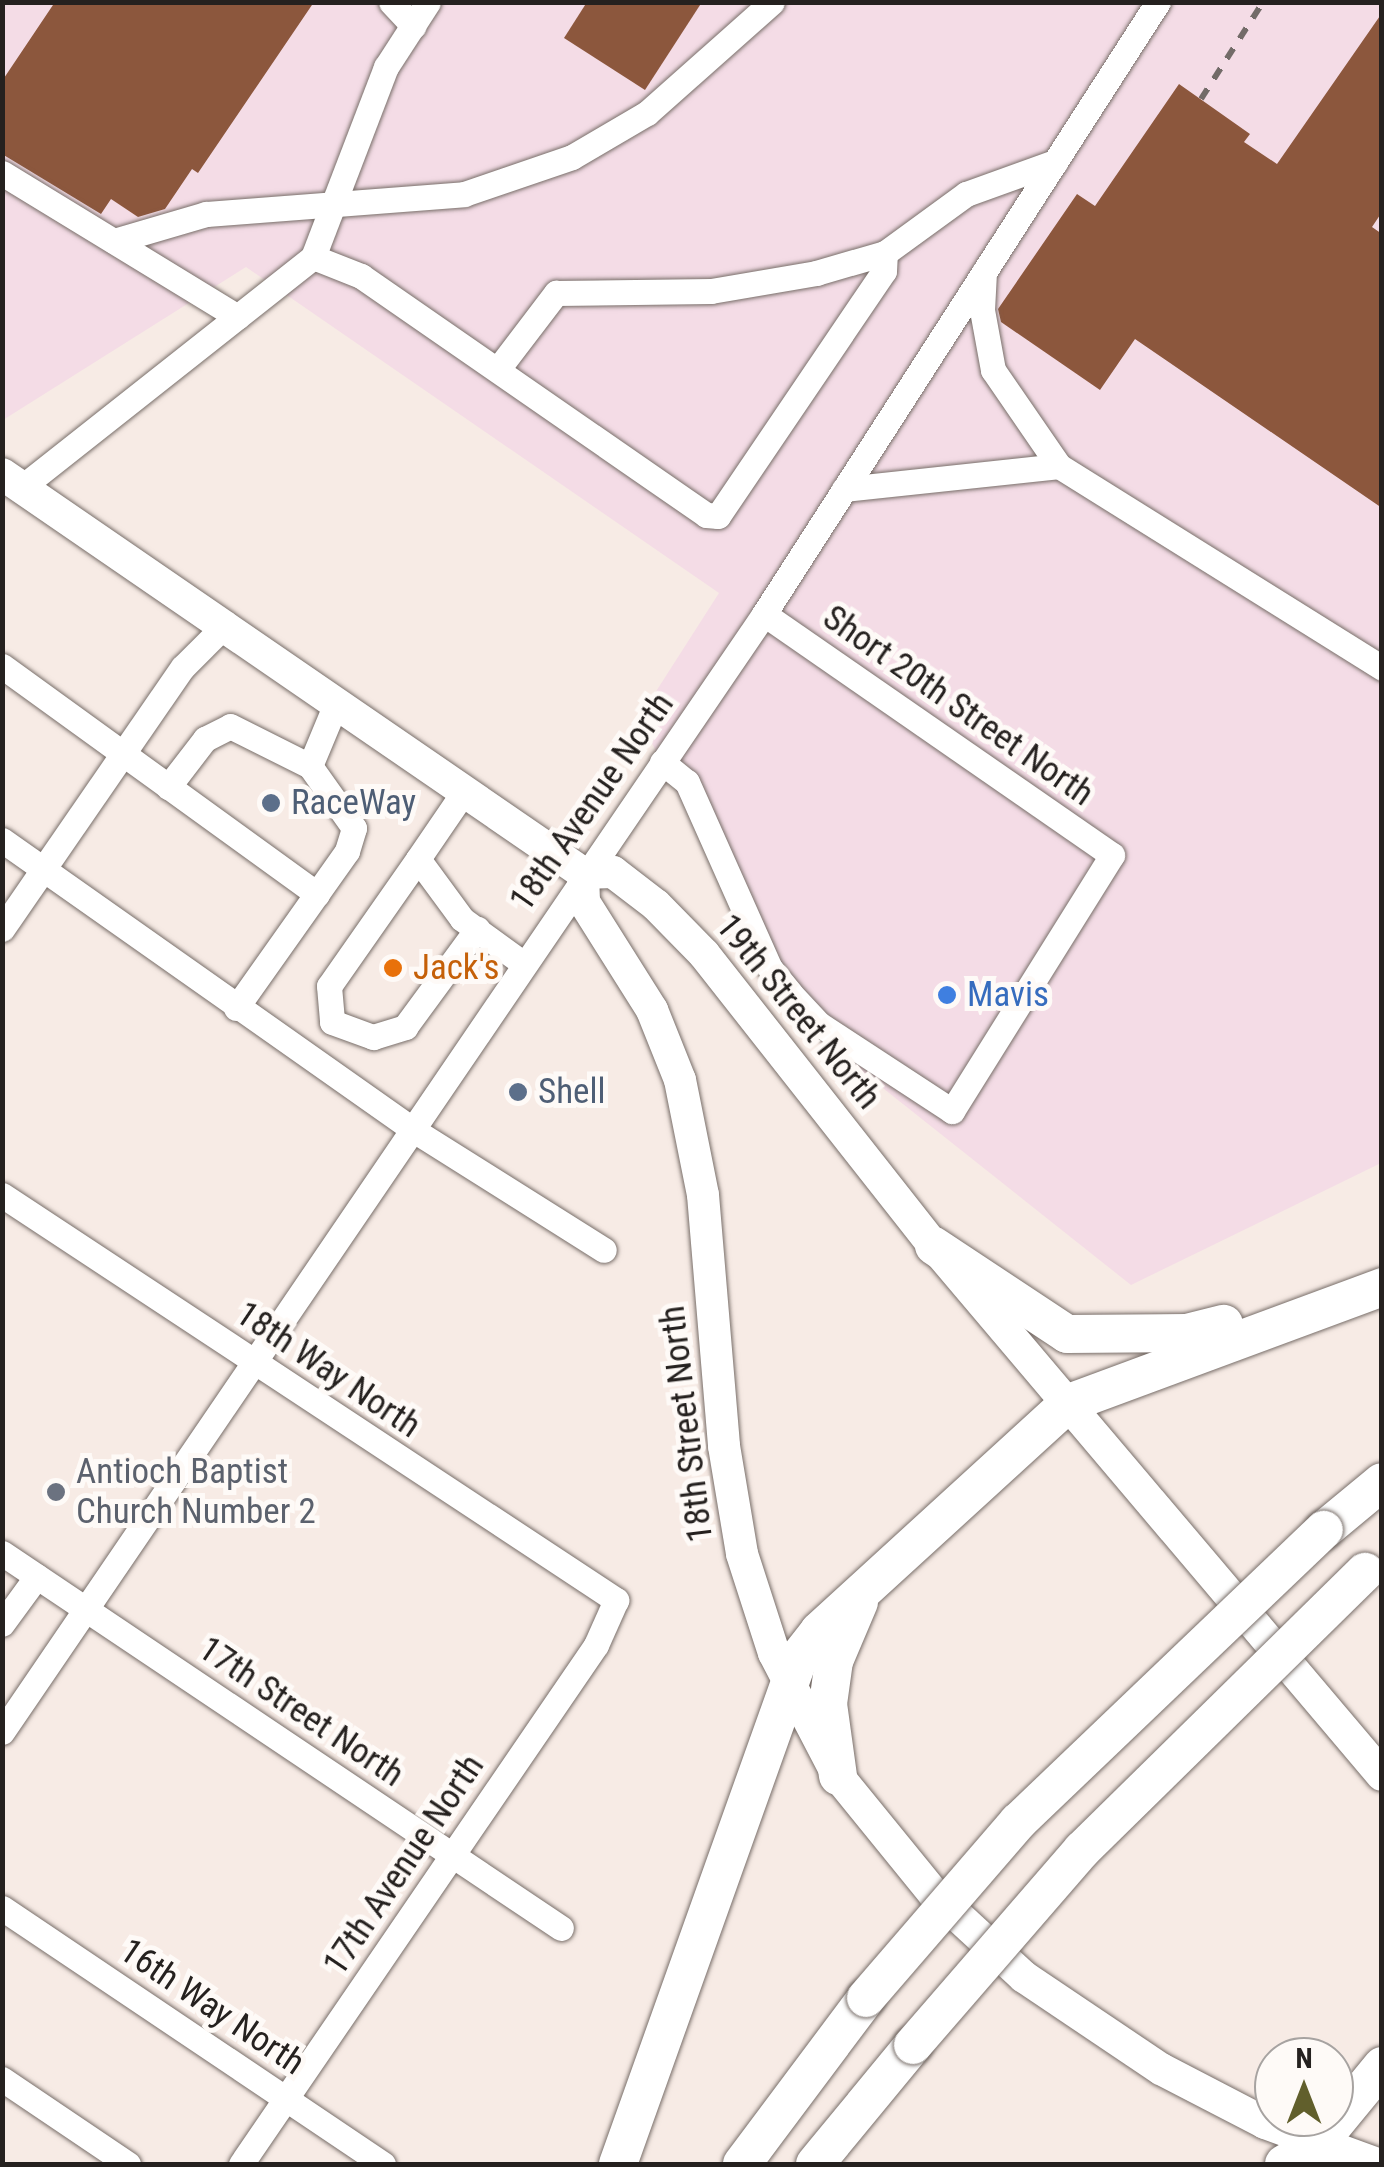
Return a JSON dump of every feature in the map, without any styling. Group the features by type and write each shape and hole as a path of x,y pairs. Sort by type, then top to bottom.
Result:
{"highway":[{"path":"934,1246 1068,1334 1187,1333 1382,1286"},
{"path":"618,2164 790,1682 819,1632 1068,1403 1382,1286"},
{"path":"742,2164 866,1998 1018,1822 1324,1530 1382,1482"},
{"path":"815,2164 913,2044 1082,1850 1373,1566"},
{"path":"838,1776 828,1704 834,1661 862,1595"},
{"path":"1284,2164 1318,2144 1382,2066"}],"main road":[{"name":"19th Street North","path":"12,481 583,872 614,872 704,954 934,1246 1382,1775"},
{"name":"18th Street North","path":"583,872 584,902 652,1010 680,1080 703,1194 724,1446 742,1554 790,1682 838,1776 934,1894 1024,1978 1160,2069 1318,2144 1378,2164"}],"street":[{"path":"391,2 412,26"},
{"path":"12,481 314,258 386,67 428,2"},
{"path":"114,241 206,214 332,210 464,194 572,157 647,113 772,2"},
{"name":"18th Avenue North","path":"2,1732 415,1130 583,872 764,614 1158,2"},
{"path":"498,369 556,293 711,290 885,253 966,194 1055,162"},
{"path":"2,172 238,317"},
{"path":"314,258 361,276 706,515 718,516 884,271 885,253"},
{"path":"984,272 982,310 993,370 1059,466 1382,668"},
{"path":"844,490 1059,466"},
{"name":"Short 20th Street North","path":"662,762 687,782 770,968 790,993 819,1024 952,1112 1112,855 764,614"},
{"path":"2,929 194,652 226,624"},
{"path":"2,666 317,894"},
{"path":"310,766 337,701"},
{"path":"168,787 221,727 239,728 310,766 354,828 317,894 236,1008"},
{"path":"306,1056 332,1022 329,986 464,790"},
{"path":"2,840 306,1056 604,1250"},
{"path":"418,858 426,876 477,929 524,964"},
{"path":"332,1022 373,1038 405,1028 477,929"},
{"name":"18th Way North","path":"2,1195 616,1600"},
{"name":"17th Street North","path":"2,1553 561,1928"},
{"path":"2,1624 37,1576"},
{"name":"17th Avenue North","path":"241,2164 596,1645 616,1600"},
{"name":"16th Way North","path":"2,1908 382,2164"},
{"path":"2,2078 128,2164"}],"shaded area":[{"path":"3,3 1381,3 1381,1163 1131,1285 792,1016 639,718 719,593 246,267 3,420"}],"building":[{"path":"55,2 314,2 198,173 192,169 165,209 138,217 111,199 101,214 2,154 2,81"},
{"path":"587,2 702,2 645,90 564,38"},
{"path":"1382,13 1382,212 1372,227 1382,234 1382,508 1135,339 1100,390 1001,322 998,309 1077,194 1095,206 1179,84 1250,134 1244,142 1277,164"}],"railway":[{"path":"1201,99 1263,2"}],"place":[{"name":"RaceWay","path":"271,803"},
{"name":"Jack's","path":"393,968"},
{"name":"Mavis","path":"947,995"},
{"name":"Shell","path":"518,1092"},
{"name":"Antioch Baptist Church Number 2","path":"56,1492"}]}
